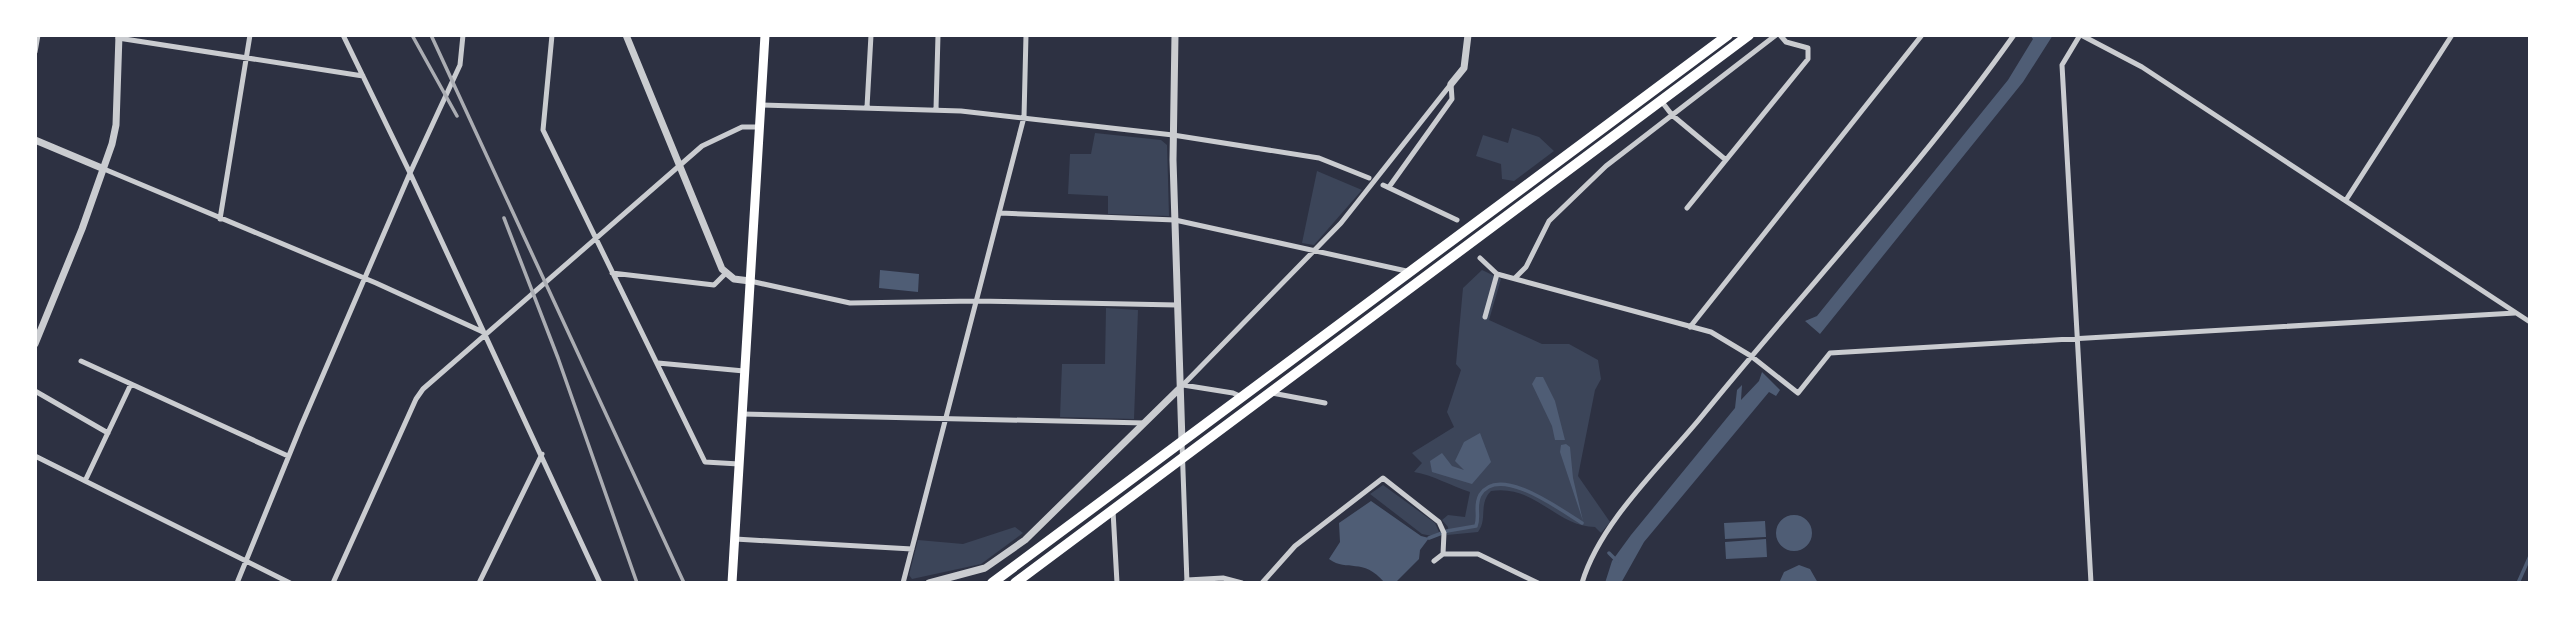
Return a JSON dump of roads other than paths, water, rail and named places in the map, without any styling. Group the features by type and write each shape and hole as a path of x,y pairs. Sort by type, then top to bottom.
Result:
{"highway":[{"path":"992,583 1728,35"},
{"path":"1016,583 1749,35"}],"main road":[{"path":"732,583 765,35"}],"street":[{"path":"35,52 38,35"},
{"path":"220,219 250,35"},
{"path":"343,35 542,454 600,583"},
{"path":"237,583 288,456 410,173 460,65 463,35"},
{"path":"552,35 543,130 705,462 738,464"},
{"path":"626,35 725,274"},
{"path":"867,107 871,35"},
{"path":"936,110 938,35"},
{"path":"903,583 1024,117 1026,35"},
{"path":"1175,35 1173,135 1186,582 1223,578 1242,583"},
{"path":"929,583 985,568 1025,540 1182,387 1358,204 1464,68 1468,35"},
{"path":"1515,278 1526,267 1549,221 1606,166 1778,35 1786,41 1808,48 1811,54 1687,208"},
{"path":"1690,327 1922,35"},
{"path":"1582,583 1596,551 1616,522 1751,356 1908,173 2014,35"},
{"path":"2091,583 2080,338 2062,65 2080,35 2142,67 2530,322"},
{"path":"2346,200 2452,35"},
{"path":"35,344 104,169 116,125 118,36 363,76"},
{"path":"1451,84 1452,99 1386,186 1457,220"},
{"path":"1662,102 1672,115 1726,160"},
{"path":"761,105 936,110 1024,117 1173,135 1319,158 1370,178"},
{"path":"333,583 416,399 485,333 678,166 724,134 742,127 759,127"},
{"path":"35,141 365,278 485,333"},
{"path":"1000,213 1175,220 1317,249 1411,272"},
{"path":"1480,258 1497,274 1728,340 1798,393 1830,353 2515,313"},
{"path":"612,273 714,285 725,274"},
{"path":"725,274 850,303 976,301 1177,305"},
{"path":"1485,317 1497,274"},
{"path":"82,361 288,456"},
{"path":"658,363 744,371"},
{"path":"85,481 131,384"},
{"path":"1182,387 1233,393 1242,398"},
{"path":"35,391 108,433"},
{"path":"1269,393 1325,403"},
{"path":"742,414 1145,424"},
{"path":"479,583 542,454"},
{"path":"35,456 290,583"},
{"path":"1262,583 1295,546 1383,478 1439,522 1444,533 1443,554"},
{"path":"1113,511 1116,583"},
{"path":"735,539 912,549"},
{"path":"1434,561 1443,554 1478,554 1538,583"}],"waterway":[{"path":"1429,538 1447,531 1476,526 1480,495 1489,487 1501,484 1531,492 1582,523"},
{"path":"1609,553 1617,561"},
{"path":"2518,583 2530,556"}],"railway":[{"path":"412,35 457,116"},
{"path":"431,35 684,583"},
{"path":"504,218 558,358 637,583"}]}
